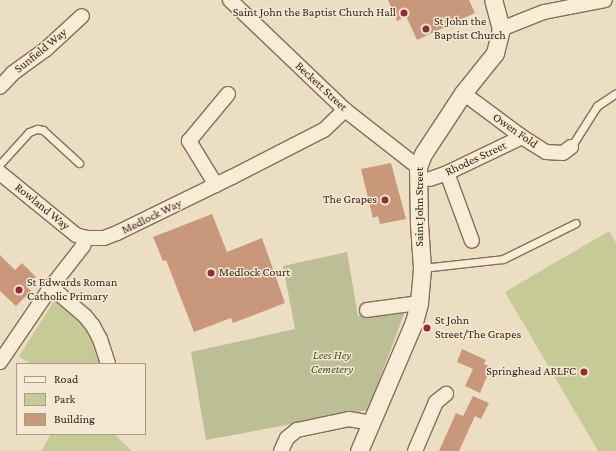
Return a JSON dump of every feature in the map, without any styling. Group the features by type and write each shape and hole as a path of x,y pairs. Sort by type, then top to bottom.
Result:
{"street":[{"name":"Beckett Street","path":"230,0 345,110 418,167"},
{"path":"493,0 501,29 544,12 605,0"},
{"name":"Sunfield Way","path":"0,87 13,74 45,50 82,16"},
{"name":"Saint John Street","path":"359,451 414,322 419,303 422,268 418,167 423,154 463,93 495,53 501,29"},
{"name":"Owen Fold","path":"463,93 522,138 546,152 555,154 563,153 571,147"},
{"path":"216,185 189,141 228,94"},
{"name":"Medlock Way","path":"86,238 99,239 117,234 324,130 345,110"},
{"name":"Rhodes Street","path":"430,179 448,173 522,138"},
{"name":"Rowland Way","path":"0,173 76,235 86,238"},
{"path":"448,173 472,241"},
{"path":"0,362 5,352 51,287 83,246 86,238"},
{"path":"51,287 76,308 93,326 100,339 108,363"},
{"path":"367,310 419,303"},
{"path":"415,451 436,402 446,394"},
{"path":"281,451 287,438 297,430 349,419 372,423"}],"lane":[{"path":"571,147 596,106 616,93"},
{"path":"0,164 29,132 37,129 43,130 79,163"},
{"path":"422,268 503,259 576,223"}],"green space":[{"name":"Springhead ARLFC","path":"609,231 616,243 616,451 598,451 505,292"},
{"name":"Lees Hey Cemetery","path":"347,252 358,316 406,309 368,410 206,440 191,352 295,329 283,266"},
{"path":"54,301 63,302 84,322 91,333 103,363 30,363 19,356"},
{"path":"50,435 115,435 132,451 41,451"}],"building":[{"name":"St John the Baptist Church","path":"388,0 469,0 475,13 417,40 406,16 397,21"},
{"name":"The Grapes","path":"391,163 406,219 380,224 378,216 373,218 361,169"},
{"name":"Medlock Court","path":"212,214 227,252 262,238 285,303 233,323 231,318 194,332 166,260 163,261 153,237"},
{"path":"0,255 15,270 22,263 36,277 27,287 31,291 16,306 0,291"},
{"path":"462,349 486,360 484,364 491,367 480,393 465,386 473,369 457,362"},
{"path":"473,396 489,403 481,419 475,416 459,451 439,451 456,413 463,416"}],"place":[{"name":"Saint John the Baptist Church Hall","path":"404,13"},
{"name":"St John the Baptist Church","path":"426,29"},
{"name":"The Grapes","path":"385,200"},
{"name":"Medlock Court","path":"211,273"},
{"name":"St Edwards Roman Catholic Primary","path":"19,290"},
{"name":"St John Street/The Grapes","path":"427,328"},
{"name":"Springhead ARLFC","path":"584,372"}]}
